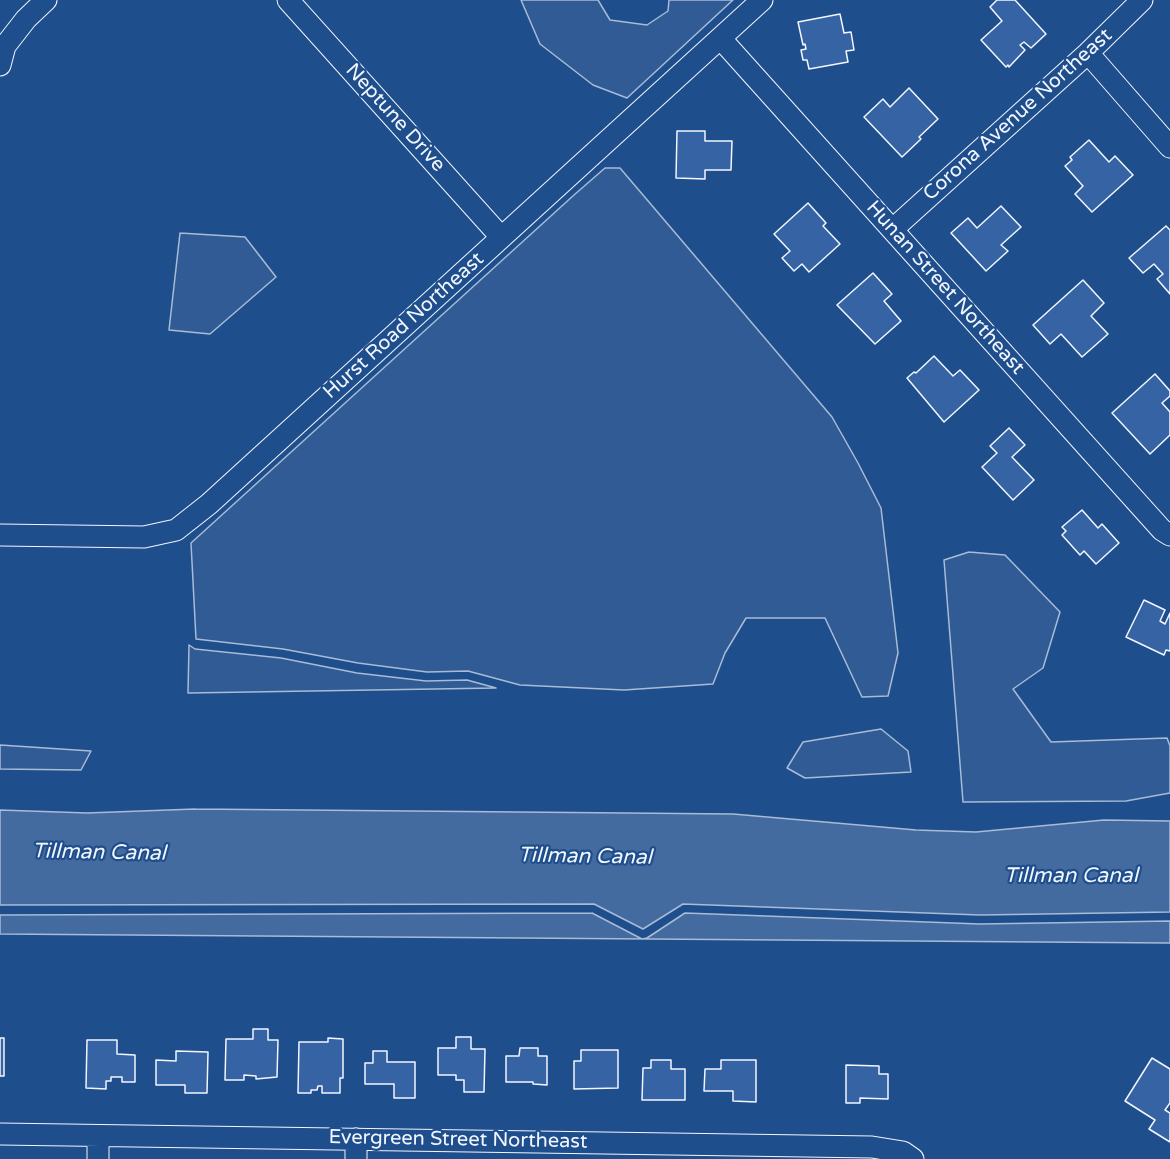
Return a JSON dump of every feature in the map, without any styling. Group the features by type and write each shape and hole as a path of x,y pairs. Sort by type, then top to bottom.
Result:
{"street":[{"path":"0,65 4,46 26,18 46,0"},
{"name":"Neptune Drive","path":"288,0 501,237"},
{"name":"Hurst Road Northeast","path":"0,535 144,537 176,530 209,504 762,0"},
{"name":"Corona Avenue Northeast","path":"893,230 1088,53 1142,0"},
{"name":"Hunan Street Northeast","path":"721,39 1162,530 1170,535"},
{"path":"1088,53 1170,147"},
{"name":"Evergreen Street Northeast","path":"0,1134 98,1136 356,1149 611,1151 872,1147 903,1152 913,1159"},
{"path":"98,1136 98,1159"}],"shaded area":[{"path":"521,0 598,0 610,20 647,25 668,11 669,0 733,0 627,98 593,85 540,44"},
{"path":"605,168 620,168 832,417 858,463 881,508 898,653 888,696 862,697 825,618 746,618 725,653 713,684 624,690 520,685 468,671 427,672 358,663 283,649 196,639 191,543"},
{"path":"180,233 245,237 276,277 210,334 169,330"},
{"path":"969,552 1005,555 1060,612 1043,668 1013,689 1051,742 1167,738 1170,746 1170,793 1126,801 963,802 944,560"},
{"path":"189,645 195,649 281,658 357,673 426,681 467,680 496,688 188,693"},
{"path":"881,729 908,751 911,772 805,778 787,768 803,742"},
{"path":"0,745 91,751 81,770 0,769"}],"water":[{"name":"Tillman Canal","path":"195,809 733,814 916,830 976,832 1104,820 1170,821 1170,912 980,915 683,904 643,929 594,904 0,905 0,810 87,813"},
{"path":"592,913 642,939 0,934 0,915"},
{"path":"685,913 980,924 1170,921 1170,943 642,939"}],"building":[{"path":"997,0 1015,0 1046,34 1031,48 1024,42 1020,45 1025,50 1009,67 1008,65 1006,67 981,40 1002,21 990,7"},
{"path":"840,14 844,33 851,32 854,50 846,51 848,62 809,69 807,60 803,60 801,50 806,49 798,22"},
{"path":"909,88 938,119 902,157 864,117 883,99 890,107"},
{"path":"677,131 705,131 705,141 732,141 731,170 705,170 705,179 676,178"},
{"path":"1089,140 1109,162 1115,156 1133,175 1092,212 1075,194 1083,186 1065,166 1072,160 1070,157"},
{"path":"808,203 826,223 823,226 840,244 809,272 802,264 794,271 782,258 790,251 774,234"},
{"path":"1001,206 1021,227 1001,245 1008,251 986,271 951,233 968,218 977,228"},
{"path":"1166,226 1170,230 1170,294 1157,279 1163,274 1154,264 1143,273 1129,258"},
{"path":"873,273 892,294 884,301 901,321 875,344 837,305"},
{"path":"1083,280 1104,303 1091,316 1108,334 1082,357 1061,334 1050,344 1033,325"},
{"path":"934,356 953,376 960,370 979,390 944,422 907,378 914,372 916,373"},
{"path":"1155,374 1170,391 1170,396 1162,403 1170,412 1170,435 1150,454 1112,413"},
{"path":"1009,428 1025,445 1012,457 1034,480 1013,500 982,467 997,453 990,446"},
{"path":"1082,510 1098,528 1102,524 1119,543 1096,564 1084,551 1080,555 1062,535 1066,531 1062,527"},
{"path":"1144,600 1165,610 1160,621 1165,624 1170,613 1170,651 1166,650 1164,655 1126,637"},
{"path":"253,1029 268,1029 268,1040 278,1040 277,1077 256,1079 256,1076 244,1075 244,1080 225,1080 226,1039 253,1039"},
{"path":"456,1037 471,1037 471,1049 485,1049 484,1092 464,1092 464,1080 456,1080 456,1075 438,1075 438,1048 456,1048"},
{"path":"0,1038 4,1038 4,1076 0,1076"},
{"path":"328,1038 343,1039 343,1078 340,1078 340,1093 322,1093 322,1086 318,1086 317,1090 311,1090 311,1093 298,1093 299,1042 328,1042"},
{"path":"87,1040 117,1040 117,1054 135,1055 135,1082 122,1082 122,1077 111,1077 111,1081 106,1081 106,1089 86,1088"},
{"path":"520,1048 538,1048 538,1056 547,1056 547,1085 533,1084 533,1082 506,1082 506,1056 519,1056"},
{"path":"581,1050 618,1050 618,1088 574,1089 574,1061 581,1061"},
{"path":"176,1051 208,1052 207,1093 185,1093 185,1085 156,1085 156,1060 176,1061"},
{"path":"373,1051 387,1051 387,1062 415,1062 415,1098 394,1098 394,1084 365,1084 365,1063 373,1063"},
{"path":"1152,1058 1170,1069 1170,1103 1165,1110 1170,1113 1170,1142 1149,1129 1155,1120 1125,1101"},
{"path":"651,1060 671,1060 671,1069 685,1069 685,1100 642,1100 643,1068 651,1068"},
{"path":"721,1060 756,1060 756,1102 733,1101 733,1091 704,1091 705,1069 721,1069"},
{"path":"846,1065 879,1066 879,1074 888,1074 888,1099 860,1098 860,1103 846,1103"}]}
